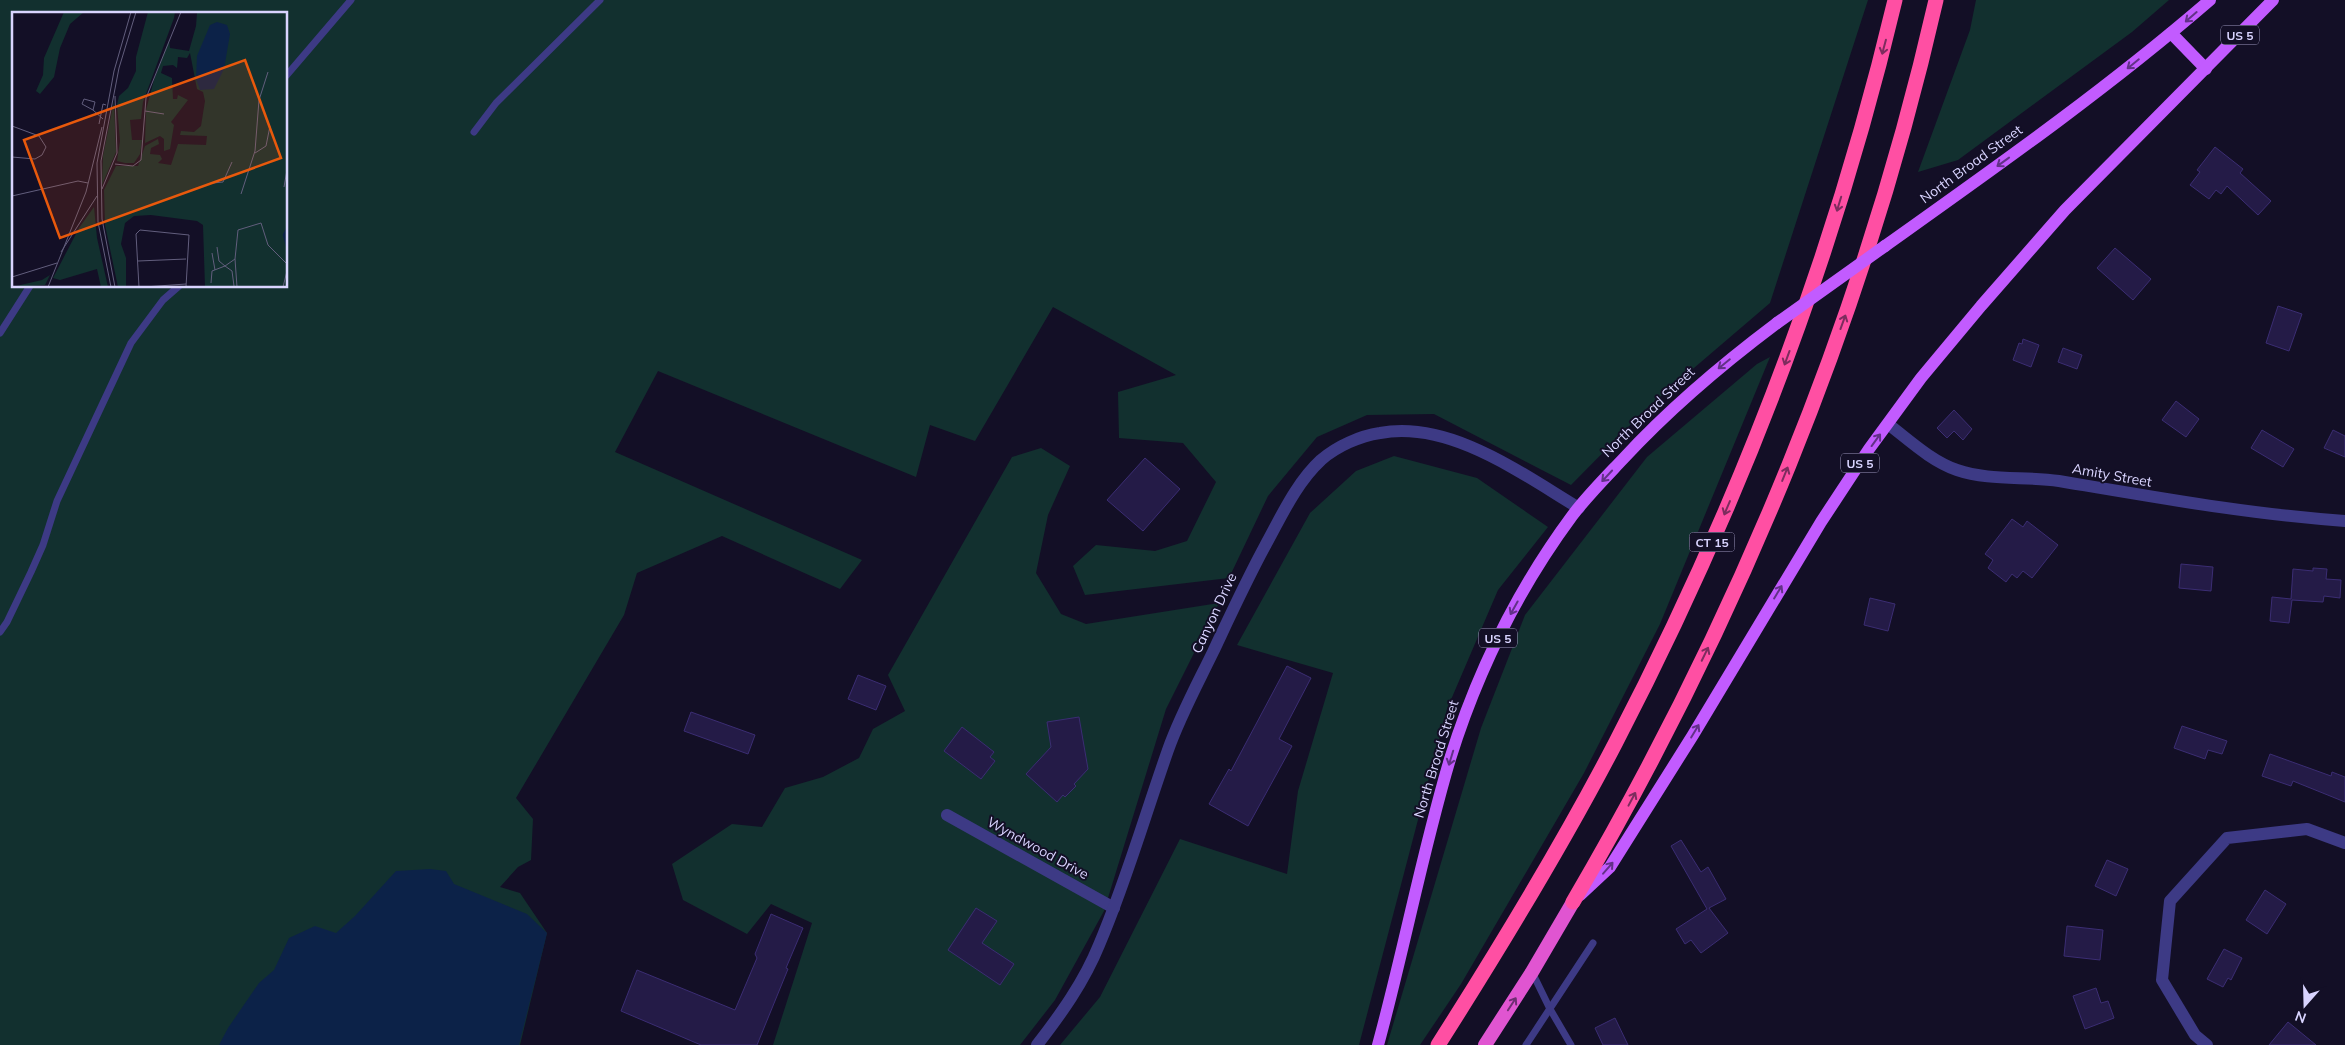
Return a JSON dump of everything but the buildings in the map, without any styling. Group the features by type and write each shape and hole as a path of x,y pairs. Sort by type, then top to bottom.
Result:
{"highway":[{"name":"CT 15","path":"1438,1045 1536,886 1592,788 1646,684 1712,543 1765,416 1822,257 1860,134 1895,0"},
{"name":"CT 15","path":"1573,902 1626,808 1680,705 1739,581 1783,480 1825,370 1868,247 1914,89 1936,0"},
{"name":"US 5","path":"1485,1045 1532,972 1573,902"}],"main road":[{"name":"North Broad Street","path":"1378,1045 1443,785 1467,709 1492,650 1515,606 1547,553 1579,508 1646,434 1717,369 1777,323 2069,114 2171,34 2210,0"},
{"name":"US 5","path":"1573,902 1610,867 1693,735 1821,522 1888,424 1948,344 2025,255 2091,184 2273,0"},
{"path":"2171,34 2206,69"}],"street":[{"name":"Amity Street","path":"1888,424 1933,458 1957,470 1983,476 2056,481 2257,514 2345,521"},
{"name":"Canyon Drive","path":"1037,1045 1081,982 1099,946 1133,860 1168,751 1185,708 1242,588 1298,487 1321,460 1347,443 1381,432 1415,432 1453,440 1487,454 1579,508"},
{"name":"Wyndwood Drive","path":"947,815 1114,908"},
{"path":"2207,1045 2195,1035 2162,980 2170,901 2227,838 2307,829 2345,843"}],"lane":[{"path":"288,74 351,0"},
{"path":"474,132 496,103 600,0"},
{"path":"0,333 29,288"},
{"path":"0,632 7,622 31,572 43,545 57,501 131,343 162,300 177,288"},
{"path":"1526,1045 1593,943"},
{"path":"1532,972 1550,1009 1572,1045"}],"green space":[{"path":"0,0 1868,0 1770,303 1646,409 1571,485 1434,414 1367,415 1317,437 1268,496 1229,578 1085,595 1073,566 1096,545 1155,551 1187,541 1216,482 1183,443 1119,438 1118,392 1176,375 1053,307 975,441 930,425 916,477 658,371 615,452 862,560 840,589 722,536 637,573 624,615 516,798 533,819 531,860 518,867 500,887 520,893 547,933 520,1045 0,1045"},
{"path":"1976,0 2169,0 2132,32 1958,160 1918,172 1970,30"},
{"path":"1770,357 1660,624 1584,773 1461,984 1420,1045 1387,1045 1481,728 1525,615 1647,457 1757,364"},
{"path":"1041,448 1070,466 1048,515 1036,573 1061,614 1086,624 1219,603 1166,709 1104,911 1055,1000 1020,1045 773,1045 812,923 771,904 747,934 683,900 672,864 732,824 762,827 785,788 823,777 859,758 873,729 905,711 888,675 1012,457"},
{"path":"1394,456 1477,478 1548,527 1498,590 1447,709 1359,1045 1060,1045 1100,997 1180,839 1287,874 1298,791 1333,673 1237,645 1310,513 1356,471"}],"water":[{"path":"430,869 446,871 454,884 527,914 547,933 519,1045 219,1045 228,1028 259,983 274,970 289,938 315,926 336,933 355,916 396,871"}]}
